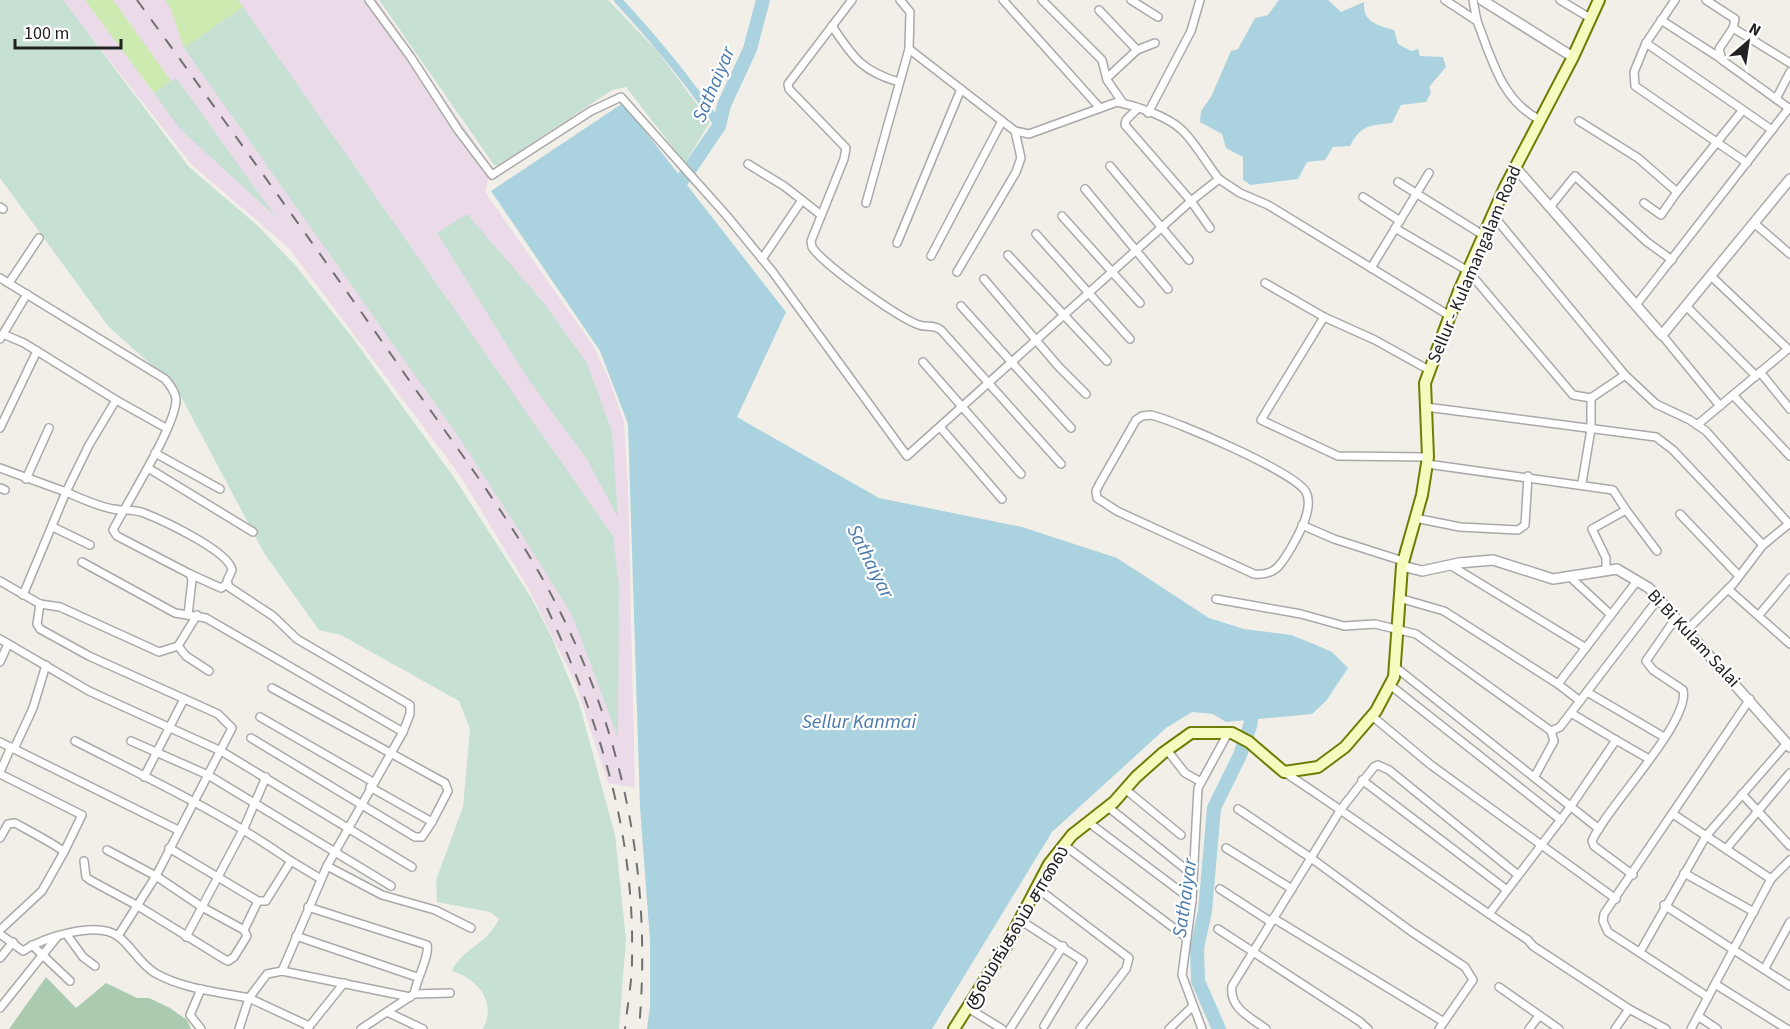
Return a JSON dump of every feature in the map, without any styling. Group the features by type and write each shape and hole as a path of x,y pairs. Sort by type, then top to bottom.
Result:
{"main road":[{"name":"Sellur - Kulamangalam Road","path":"1284,772 1318,767 1346,747 1372,716 1389,685 1394,666 1403,564 1428,460 1425,383 1492,214 1573,57 1599,0"},
{"name":"குலமங்கலம் சாலை","path":"954,1029 1020,920 1049,864 1064,845 1167,750 1191,733 1230,733 1249,742 1284,772"}],"street":[{"path":"369,0 411,56 458,130 492,175 591,111 621,97 762,259 907,456 990,384 1191,201 1220,179"},
{"path":"852,0 788,86 846,148 844,159 811,241 815,252 884,303 919,325 933,326 990,384 1061,464"},
{"path":"866,203 909,49 910,12 900,0"},
{"path":"1003,0 1100,108"},
{"path":"1042,0 1102,60 1107,78 1123,103"},
{"path":"1131,0 1158,18"},
{"path":"1148,113 1180,56 1191,31 1200,0"},
{"path":"1444,0 1478,21"},
{"path":"1473,0 1478,21 1502,85 1525,112 1540,120"},
{"path":"1482,0 1573,57"},
{"path":"1560,0 1590,18"},
{"path":"1675,0 1646,43 1634,72 1635,86 1747,163"},
{"path":"1706,0 1731,15 1735,20 1733,28 1719,49 1720,58"},
{"path":"1099,10 1137,50"},
{"path":"1636,305 1789,109 1720,58 1661,20"},
{"path":"832,26 854,58 865,68 898,82"},
{"path":"1733,28 1790,63"},
{"path":"1107,78 1137,50 1155,43"},
{"path":"1646,43 1772,130"},
{"path":"909,49 1015,131 1029,134 1117,102 1138,108 1183,131 1220,179 1450,316"},
{"path":"1776,99 1790,72"},
{"path":"897,243 961,89"},
{"path":"1138,108 1126,120 1125,125 1191,201 1210,228"},
{"path":"1644,203 1661,215 1742,111"},
{"path":"931,256 1002,121"},
{"path":"1579,121 1638,158 1677,192"},
{"path":"957,272 1016,172 1021,158 1015,131"},
{"path":"748,164 821,215"},
{"path":"1110,166 1189,260"},
{"path":"1515,167 1662,335 1720,406"},
{"path":"1371,268 1429,173"},
{"path":"1550,207 1575,176 1647,242 1672,260"},
{"path":"1662,335 1790,179"},
{"path":"1398,182 1484,235"},
{"path":"1085,189 1168,289"},
{"path":"1364,197 1400,221"},
{"path":"762,259 802,200"},
{"path":"1492,214 1625,375 1656,404 1697,425 1789,524 1763,545 1739,576 1686,630"},
{"path":"1062,216 1140,303"},
{"path":"1754,223 1790,254"},
{"path":"1395,228 1468,272 1573,395 1591,398 1625,375"},
{"path":"1036,234 1130,339"},
{"path":"9,283 39,238"},
{"path":"1008,255 1107,361"},
{"path":"1697,425 1789,348 1711,276"},
{"path":"0,278 165,379 173,388 176,399 166,428 148,468 124,508 112,530 117,536 190,574 221,588 227,584 232,570 229,562 181,530 145,513 124,508 109,508 0,468"},
{"path":"984,279 1086,394"},
{"path":"1265,283 1324,317 1375,340 1429,370"},
{"path":"27,294 1,337 37,351 56,365 166,428"},
{"path":"962,306 1071,428"},
{"path":"1686,306 1758,374 1790,408"},
{"path":"1324,317 1261,420 1338,456 1428,460 1582,483 1613,490 1657,551"},
{"path":"0,428 37,351"},
{"path":"923,362 1021,474"},
{"path":"1733,395 1790,456"},
{"path":"1582,483 1591,429 1591,398"},
{"path":"23,595 88,445 116,400"},
{"path":"1426,406 1656,437 1673,450 1763,545"},
{"path":"1151,415 1246,455 1300,484 1307,494 1308,503 1302,525 1280,566 1266,575 1254,574 1104,504 1097,498 1096,490 1136,420 1142,416 1151,415"},
{"path":"26,479 49,428"},
{"path":"940,428 1002,499"},
{"path":"155,453 220,489"},
{"path":"148,468 253,532"},
{"path":"1415,518 1460,527 1518,530 1525,525 1528,476"},
{"path":"1606,571 1606,558 1592,529 1626,510"},
{"path":"1680,514 1739,576"},
{"path":"1302,525 1403,564"},
{"path":"53,527 90,545"},
{"name":"Bi Bi Kulam Salai","path":"1403,564 1422,571 1493,560 1553,579 1617,569 1649,588 1789,745"},
{"path":"82,562 175,613 197,615 403,732"},
{"path":"1449,565 1586,648"},
{"path":"188,615 192,580 190,574"},
{"path":"1569,576 1611,615"},
{"path":"1759,615 1790,578"},
{"path":"0,581 40,604 60,607 149,650 166,652 178,646 197,615"},
{"path":"1558,684 1637,581"},
{"path":"227,584 273,616 297,639 405,700 411,710 403,732 334,852 308,907 282,971"},
{"path":"1728,588 1788,640"},
{"path":"1400,598 1444,611 1580,700"},
{"path":"1216,599 1301,614 1344,626 1375,624 1397,627 1416,634 1551,731 1554,741 1535,776"},
{"path":"1551,731 1560,727 1658,599"},
{"path":"40,604 37,624 40,629 89,656 218,714 230,724 230,733 156,876 118,936"},
{"path":"1633,874 1594,846 1592,841 1674,722 1684,695 1679,686 1653,670 1646,661 1675,619"},
{"path":"0,639 89,691 221,750 412,867"},
{"path":"0,662 8,644"},
{"path":"178,646 186,656 209,671"},
{"path":"46,665 33,708 0,773 82,815 42,891 0,932 23,951 32,945 94,929 118,936 137,958 157,974 201,989 249,998 308,1028 344,983"},
{"path":"1394,666 1599,829"},
{"path":"1389,685 1561,820"},
{"path":"251,738 419,838 432,822 448,790 447,785 273,688"},
{"path":"1587,692 1664,737"},
{"path":"144,777 184,699"},
{"path":"1708,997 1605,927 1604,914 1750,699"},
{"path":"1571,713 1649,759"},
{"path":"1372,716 1431,765 1616,899"},
{"path":"260,717 432,822"},
{"path":"1202,1029 1182,975 1192,900 1196,804 1201,782 1230,733"},
{"path":"1489,914 1561,820 1616,740"},
{"path":"75,741 194,800 244,828 321,879"},
{"path":"130,741 208,775 391,886"},
{"path":"0,742 178,830"},
{"path":"1640,952 1664,905 1706,836 1789,745"},
{"path":"1167,750 1185,773 1201,782"},
{"path":"1266,1029 1234,1004 1231,994 1232,986 1341,809 1374,767 1384,767 1518,875"},
{"path":"1284,772 1341,809 1629,1010 1662,1028"},
{"path":"1726,849 1790,773"},
{"path":"186,937 244,828 266,777"},
{"path":"1362,780 1507,890"},
{"path":"1125,789 1181,835"},
{"path":"1742,794 1790,846"},
{"path":"1107,807 1188,871"},
{"path":"1238,810 1311,858 1471,974 1473,980 1469,987 1439,1029"},
{"path":"1673,814 1771,879"},
{"path":"1088,822 1192,900"},
{"path":"0,838 8,824 15,823 64,852"},
{"path":"1064,845 1186,938"},
{"path":"169,848 258,901 266,901 291,861"},
{"path":"1226,848 1292,889"},
{"path":"107,850 156,876 202,907 244,930"},
{"path":"1691,1029 1771,879 1790,860"},
{"path":"84,861 86,877 90,880 138,906 228,961 234,957 245,940 244,930 258,901"},
{"path":"327,867 382,895 435,910 471,928"},
{"path":"1684,873 1754,912"},
{"path":"1037,888 1129,958 1126,969 1080,1029"},
{"path":"1220,889 1444,1022"},
{"path":"1664,905 1790,986"},
{"path":"308,907 423,942 429,948 412,996 361,1029"},
{"path":"1020,920 1063,946 1080,958 1083,963 1044,1026"},
{"path":"1765,968 1790,922"},
{"path":"1218,929 1368,1029"},
{"path":"67,935 83,957 95,966"},
{"path":"296,936 417,977"},
{"path":"0,1008 57,938"},
{"path":"0,958 13,942"},
{"path":"32,945 70,981"},
{"path":"1010,1029 1063,946"},
{"path":"239,1029 249,998 267,974 282,971 412,996 450,993"},
{"path":"1715,984 1787,1029"},
{"path":"1499,987 1559,1029"},
{"path":"201,989 190,1015 201,1029"},
{"path":"1169,1029 1192,1007"},
{"path":"968,1008 1002,1029"},
{"path":"1615,1029 1629,1010"},
{"path":"387,1012 423,1029"},
{"path":"1529,1029 1539,1016"},
{"path":"1698,1016 1717,1029"}],"shaded area":[{"path":"62,0 377,0 491,166 485,192 594,347 609,379 624,422 628,489 635,788 608,783 575,682 527,586 459,474 288,247 192,165"}],"green space":[{"path":"0,0 63,0 189,167 257,225 295,265 352,337 455,479 532,599 552,638 579,703 615,835 626,939 619,1029 483,1029 488,1010 482,993 470,980 452,971 462,957 488,935 499,919 490,912 437,902 436,880 463,807 470,729 459,701 341,635 319,630 264,553 176,387 108,326 0,178"},
{"path":"85,0 113,0 171,81 154,93"},
{"path":"165,0 238,0 243,7 184,48 170,7"},
{"path":"379,0 608,0 658,52 710,122 685,163 626,87 612,90 498,166 494,165"},
{"path":"243,7 613,536 619,586 618,738 573,617 531,549 460,439 184,48"},
{"path":"176,78 276,217 180,129 154,93"},
{"path":"467,214 543,302 587,363 612,432 618,518 588,461 528,379 437,233"},
{"path":"46,977 76,1008 106,983 137,998 149,998 170,1008 187,1020 191,1029 9,1029"}],"water":[{"path":"1279,0 1328,0 1341,12 1364,2 1364,9 1369,19 1394,30 1398,44 1411,51 1418,49 1420,56 1443,57 1446,67 1429,87 1431,93 1426,102 1401,105 1392,123 1367,127 1358,134 1350,146 1333,147 1325,160 1307,162 1298,179 1251,185 1243,180 1243,157 1226,148 1222,134 1200,122 1201,111 1211,97 1231,51 1238,49 1255,18 1268,15"},
{"name":"Sellur Kanmai","path":"623,103 786,312 737,417 879,498 1022,527 1117,558 1209,618 1244,629 1291,635 1332,652 1348,668 1326,701 1312,714 1226,722 1213,714 1192,712 1166,728 1052,832 932,1029 647,1029 650,1006 650,941 640,807 628,424 600,351 491,191"}],"waterway":[{"path":"618,0 671,61 719,126"},
{"name":"Sathaiyar","path":"672,195 719,126 724,105 750,49 763,0"},
{"name":"Sathaiyar","path":"1219,1029 1198,981 1197,948 1205,911 1214,808 1240,755 1250,726 1251,719 1246,704"}],"railway":[{"path":"137,0 493,499 546,585 572,637 595,691 613,745 636,856 641,913 642,971 639,1029"},
{"path":"547,608 598,736 611,779 620,823 631,914 632,969 625,1029"}]}
